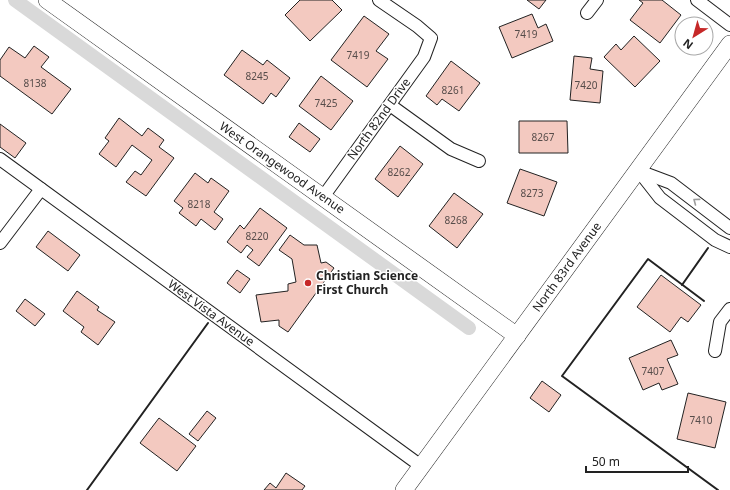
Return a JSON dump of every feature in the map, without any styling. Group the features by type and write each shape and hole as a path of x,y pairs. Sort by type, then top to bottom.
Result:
{"street":[{"name":"West Orangewood Avenue","path":"47,0 517,336"},
{"name":"North 82nd Drive","path":"323,197 424,57 431,38 417,26 379,0"},
{"path":"587,13 597,0"},
{"path":"697,0 730,25"},
{"name":"North 83rd Avenue","path":"404,490 730,44"},
{"path":"390,105 451,149 479,161"},
{"name":"West Vista Avenue","path":"0,159 421,466"},
{"path":"638,170 670,183 730,228"},
{"path":"638,170 660,198 715,240 730,247"},
{"path":"0,243 41,189"},
{"path":"699,227 710,212"},
{"path":"715,351 720,322 730,309"}],"building":[{"path":"300,0 332,0 342,10 310,41 285,15"},
{"path":"527,0 546,0 539,9"},
{"path":"639,0 662,0 681,15 674,16 674,24 660,43 630,20 643,3"},
{"path":"532,14 538,28 546,24 553,41 512,58 499,27"},
{"path":"364,16 389,34 376,51 388,59 367,87 331,60"},
{"path":"634,36 660,61 635,87 604,57 616,44 621,50"},
{"path":"34,46 49,57 41,67 71,89 52,114 0,76 0,60 9,47 25,58"},
{"path":"242,50 263,65 267,60 290,78 276,97 271,93 263,104 224,75"},
{"path":"574,56 592,58 590,69 603,71 600,103 570,100"},
{"path":"451,61 480,83 459,111 442,99 437,105 426,96"},
{"path":"321,76 353,101 331,130 299,106"},
{"path":"119,118 142,136 148,128 164,140 159,147 174,158 146,196 126,182 135,171 141,175 152,160 132,145 116,167 99,154 109,141 105,138"},
{"path":"519,121 567,121 568,153 519,153"},
{"path":"299,123 320,139 310,152 289,137"},
{"path":"0,124 26,143 15,158 0,147"},
{"path":"400,146 423,164 398,197 375,179"},
{"path":"520,169 557,182 544,216 507,203"},
{"path":"195,173 208,183 211,178 229,191 214,212 223,219 215,230 201,219 196,226 179,213 183,208 174,201"},
{"path":"454,193 483,214 457,248 429,226"},
{"path":"260,208 287,228 259,266 247,257 253,250 247,245 241,253 227,242 240,225 244,229"},
{"path":"48,231 80,255 68,271 36,247"},
{"name":"Christian Science First Church","path":"290,235 304,245 317,245 321,263 326,262 334,268 288,332 279,326 279,320 261,322 256,295 288,291 288,284 296,282 292,259 279,250"},
{"path":"237,270 250,279 240,293 227,283"},
{"path":"661,275 701,305 688,322 681,317 670,332 637,307"},
{"path":"77,291 99,307 97,310 115,322 98,345 81,332 84,327 63,311"},
{"path":"25,299 45,314 35,326 16,311"},
{"path":"671,340 678,355 667,359 678,384 662,390 659,383 643,390 629,358"},
{"path":"542,381 561,395 549,412 530,398"},
{"path":"688,393 726,402 715,448 677,439"},
{"path":"207,411 216,418 198,441 189,434"},
{"path":"159,418 196,446 177,471 140,443"},
{"path":"286,473 305,486 302,490 264,490 270,483 276,488"}],"waterway":[{"path":"15,0 469,328"}],"wall":[{"path":"682,285 708,248"},
{"path":"704,301 648,259 562,376 718,490"},
{"path":"87,490 208,323"}],"place":[{"name":"Christian Science First Church","path":"308,283"}]}
